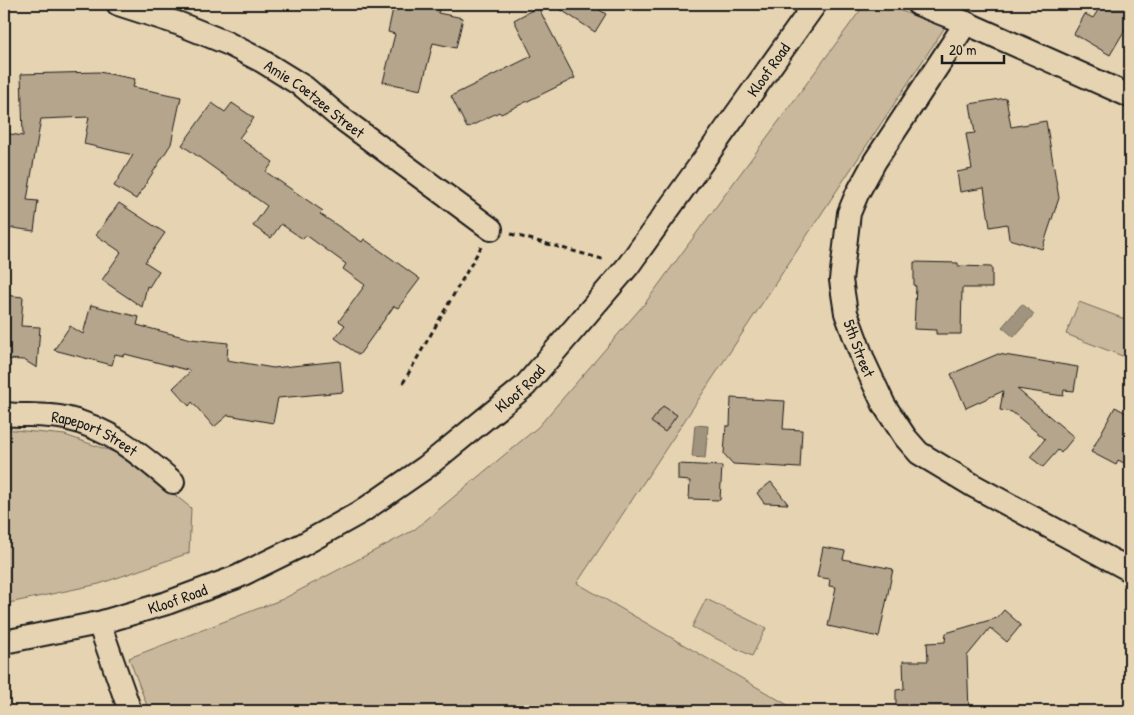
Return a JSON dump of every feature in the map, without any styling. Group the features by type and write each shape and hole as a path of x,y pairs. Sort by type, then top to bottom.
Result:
{"street":[{"name":"Amie Coetzee Street","path":"118,4 180,24 227,43 262,61 304,87 337,114 491,229"},
{"name":"Kloof Road","path":"4,642 99,623 167,603 237,577 302,545 369,506 426,467 525,386 628,266 815,4"},
{"path":"918,4 966,23 1130,96"},
{"name":"5th Street","path":"966,23 875,161 854,200 849,213 842,280 846,313 864,362 884,405 919,453 974,486 1130,570"},
{"name":"Rapeport Street","path":"4,414 65,418 92,426 106,432 137,451 173,482"},
{"path":"99,623 130,711"}],"path":[{"path":"403,383 491,229 628,266"}],"shaded area":[{"path":"865,4 882,4 945,27 577,583 798,711 149,711 129,658 283,599 414,530 538,427 646,302"},
{"path":"1079,302 1130,321 1130,359 1066,334"},
{"path":"1022,304 1034,314 1014,337 1002,327"},
{"path":"695,425 708,426 705,458 692,457"},
{"path":"4,429 65,435 128,457 191,508 189,553 99,584 4,604"},
{"path":"706,599 766,628 752,656 692,627"}],"building":[{"path":"394,4 425,4 440,7 438,13 463,18 456,48 433,43 421,90 383,82 395,34 388,32"},
{"path":"552,4 590,4 606,14 595,32"},
{"path":"1102,4 1130,4 1130,21 1110,55 1074,34 1085,14 1093,18"},
{"path":"538,7 575,78 501,114 499,112 467,128 451,96 532,56 514,20"},
{"path":"99,72 135,79 133,87 181,97 171,144 136,199 114,186 133,155 84,144 89,117 41,119 27,200 38,201 34,231 13,228 4,232 4,133 23,136 21,74"},
{"path":"1006,98 1011,127 1046,121 1059,198 1042,249 1009,239 1007,224 990,227 984,188 960,192 957,172 972,169 966,134 975,133 970,104"},
{"path":"212,103 225,112 232,103 254,118 239,138 273,162 266,172 323,211 320,214 362,242 364,239 420,279 398,308 394,306 359,355 335,338 345,325 339,321 365,285 343,269 346,264 306,235 303,239 281,224 271,238 253,226 267,206 182,145"},
{"path":"119,203 165,233 145,262 159,271 149,287 147,286 142,307 102,280 121,252 96,235"},
{"path":"914,262 958,263 958,266 992,267 992,288 962,288 961,334 936,334 936,330 914,329 916,286 914,286"},
{"path":"4,295 23,297 21,326 40,327 37,368 24,360 4,359"},
{"path":"91,305 139,317 137,325 191,339 228,343 227,360 273,368 340,361 343,392 278,398 273,423 228,415 214,427 192,402 189,406 173,388 191,371 125,354 124,356 115,354 112,365 54,350 70,326 83,334"},
{"path":"998,354 1078,367 1074,391 1064,390 1063,396 1017,389 1074,437 1061,453 1058,450 1043,467 1030,457 1045,439 1012,412 1000,410 1003,391 966,408 951,374"},
{"path":"731,398 785,401 783,429 802,430 800,468 733,464 724,454 726,426 730,426"},
{"path":"663,406 677,415 665,432 651,422"},
{"path":"1115,407 1130,415 1130,466 1118,460 1116,465 1091,452"},
{"path":"678,464 722,466 720,500 689,499 690,481 678,480"},
{"path":"771,482 788,504 764,503 757,493"},
{"path":"823,547 845,551 843,559 893,569 879,637 828,626 836,587 829,586 830,579 817,577"},
{"path":"1004,610 1021,625 1007,642 990,628 967,656 969,711 896,711 896,690 904,689 903,661 928,661 927,643 945,642 946,633 997,618"}]}
